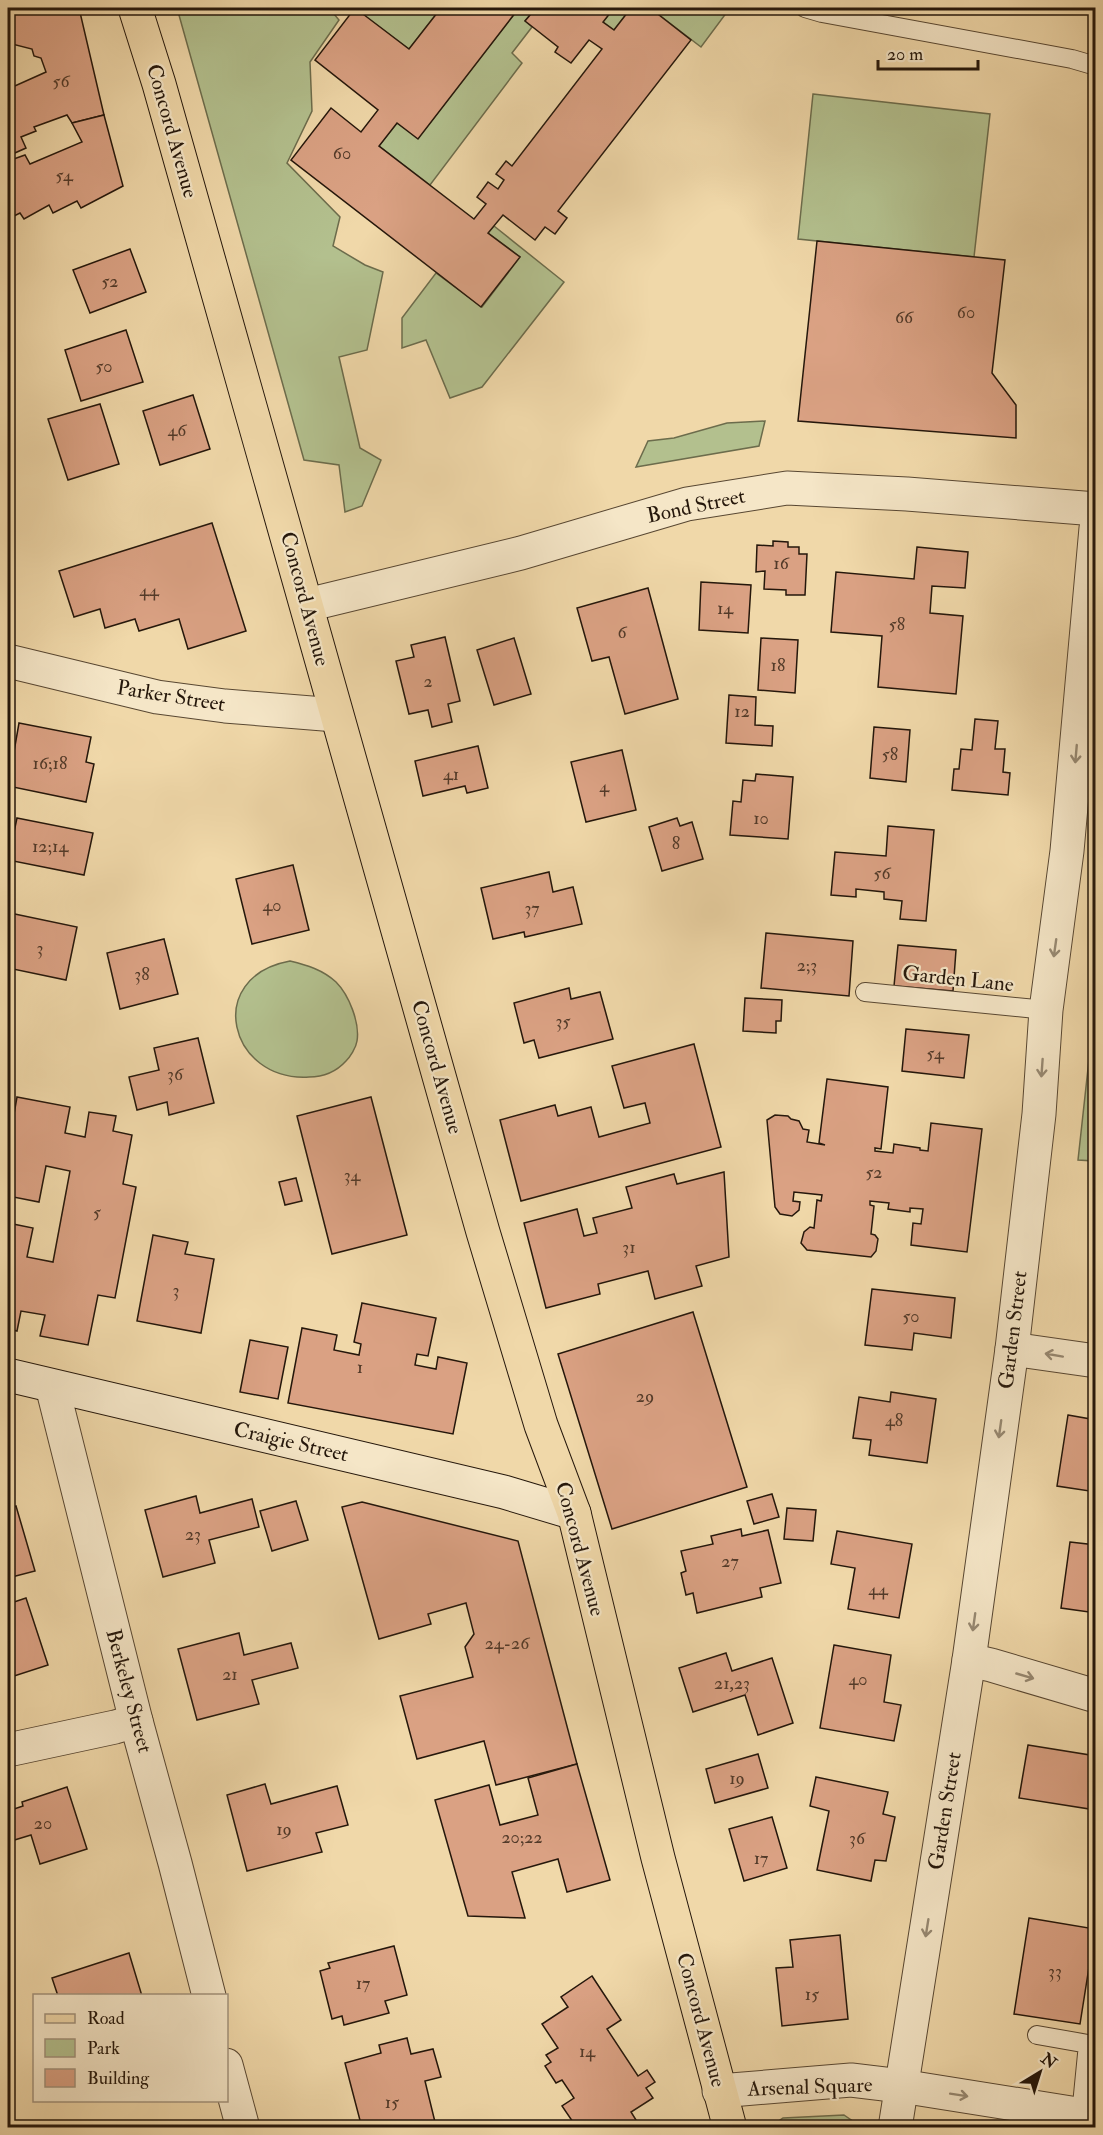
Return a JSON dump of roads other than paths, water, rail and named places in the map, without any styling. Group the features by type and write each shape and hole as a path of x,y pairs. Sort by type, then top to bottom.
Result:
{"main road":[{"name":"Concord Avenue","path":"135,8 159,84 490,1254 541,1425 574,1513 658,1858 730,2127"}],"street":[{"name":"Bond Street","path":"307,605 522,553 687,504 787,488 907,494 1095,510"},
{"name":"Garden Street","path":"895,2127 969,1660 1012,1349 1039,1114 1046,1010 1067,851 1095,528"},
{"name":"Parker Street","path":"8,661 157,697 225,706 336,715"},
{"path":"1012,1349 1095,1361"},
{"name":"Craigie Street","path":"8,1375 504,1492 574,1513"},
{"name":"Berkeley Street","path":"52,1386 136,1721 209,1994"},
{"path":"969,1660 1095,1696"},
{"path":"8,1750 136,1721"},
{"path":"228,2072 243,2127"},
{"name":"Arsenal Square","path":"719,2091 851,2080 1088,2116"}],"lane":[{"path":"805,8 1072,59 1095,66"},
{"name":"Garden Lane","path":"865,992 1046,1010"},
{"path":"1036,2035 1088,2044 1088,2116"}]}
